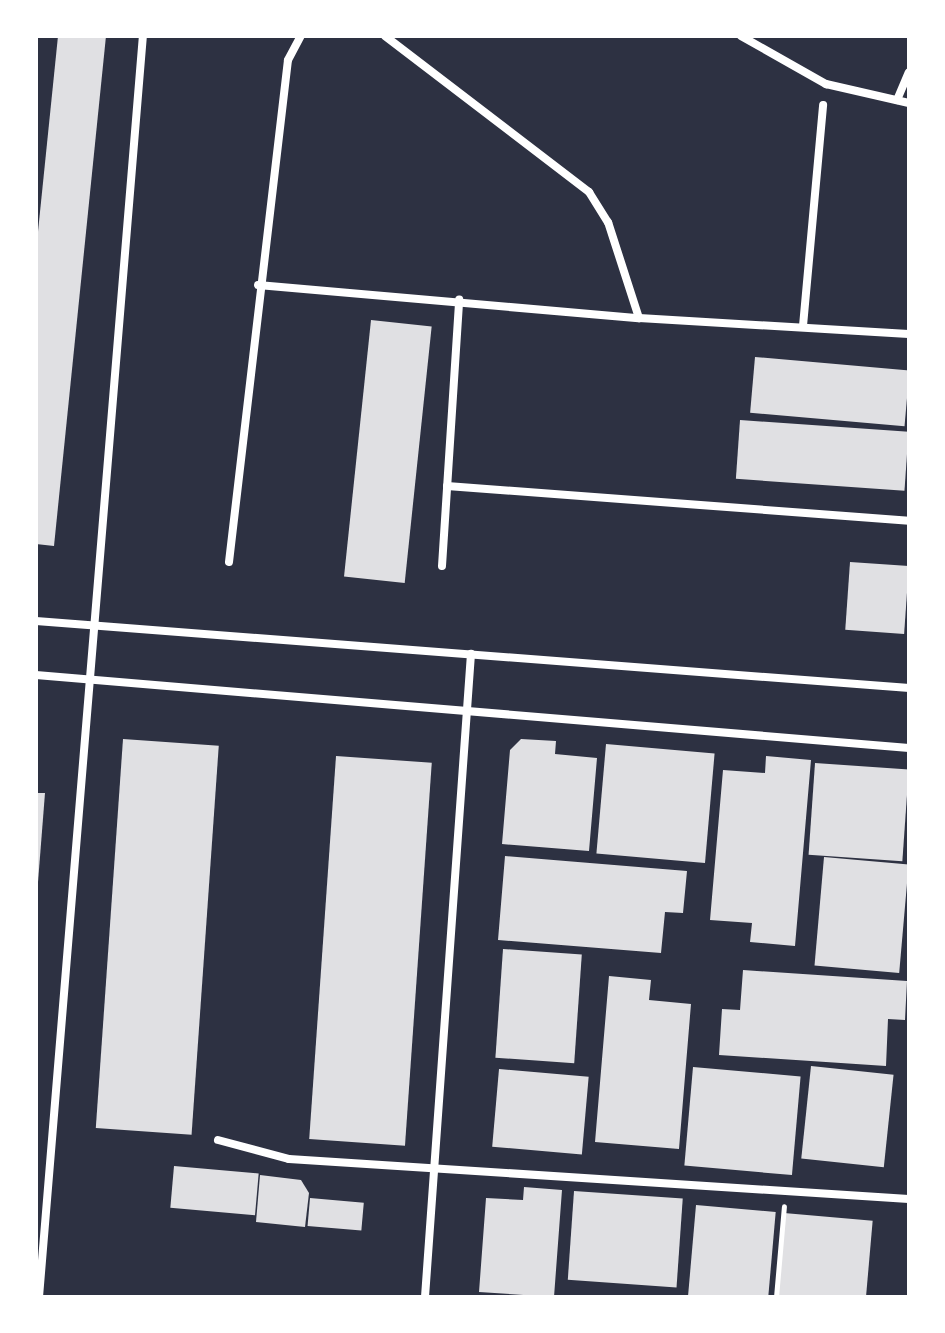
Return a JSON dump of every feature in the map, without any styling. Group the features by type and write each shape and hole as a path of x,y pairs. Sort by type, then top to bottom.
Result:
{"street":[{"path":"39,1297 92,624 143,36"},
{"path":"229,562 258,285 288,60 301,36"},
{"path":"385,36 589,192 608,222 639,318"},
{"path":"741,36 826,84 909,103"},
{"path":"897,100 909,72"},
{"path":"803,326 823,105"},
{"path":"258,285 459,300 639,318 909,334"},
{"path":"442,566 459,300"},
{"path":"447,486 909,521"},
{"path":"36,621 909,688"},
{"path":"425,1297 471,654"},
{"path":"36,675 909,748"},
{"path":"218,1140 289,1159 909,1199"},
{"path":"36,1150 49,1151"}],"path":[{"path":"776,1297 785,1189"}],"building":[{"path":"58,36 106,36 54,546 36,544 36,251"},
{"path":"371,320 432,326 405,583 344,577"},
{"path":"755,357 909,370 905,426 750,413"},
{"path":"740,420 909,432 904,491 736,479"},
{"path":"850,562 909,566 904,634 845,630"},
{"path":"123,739 219,746 192,1135 96,1128"},
{"path":"521,739 556,741 555,754 597,758 589,851 502,844 510,750"},
{"path":"606,744 715,753 705,863 596,854"},
{"path":"336,756 432,763 405,1146 309,1139"},
{"path":"766,756 811,760 795,946 750,942 752,923 710,920 723,770 765,773"},
{"path":"815,763 909,770 902,861 809,855"},
{"path":"36,793 45,793 38,882 36,882"},
{"path":"505,856 687,871 683,913 665,912 661,953 498,940"},
{"path":"824,857 909,864 899,973 815,966"},
{"path":"503,949 582,955 574,1063 495,1058"},
{"path":"743,970 907,981 905,1020 888,1019 886,1066 719,1055 722,1009 740,1010"},
{"path":"609,976 651,980 649,1000 691,1004 679,1149 595,1142"},
{"path":"811,1066 894,1075 884,1167 801,1158"},
{"path":"693,1067 801,1076 792,1175 684,1166"},
{"path":"499,1069 589,1077 582,1155 492,1147"},
{"path":"174,1166 259,1173 255,1215 170,1208"},
{"path":"260,1175 301,1180 309,1193 305,1227 256,1222"},
{"path":"524,1187 562,1190 554,1297 479,1292 486,1198 523,1200"},
{"path":"574,1191 683,1199 677,1287 568,1280"},
{"path":"310,1198 364,1203 361,1231 308,1226"},
{"path":"696,1205 776,1212 768,1297 688,1297"},
{"path":"784,1213 873,1221 866,1297 777,1295"}]}
